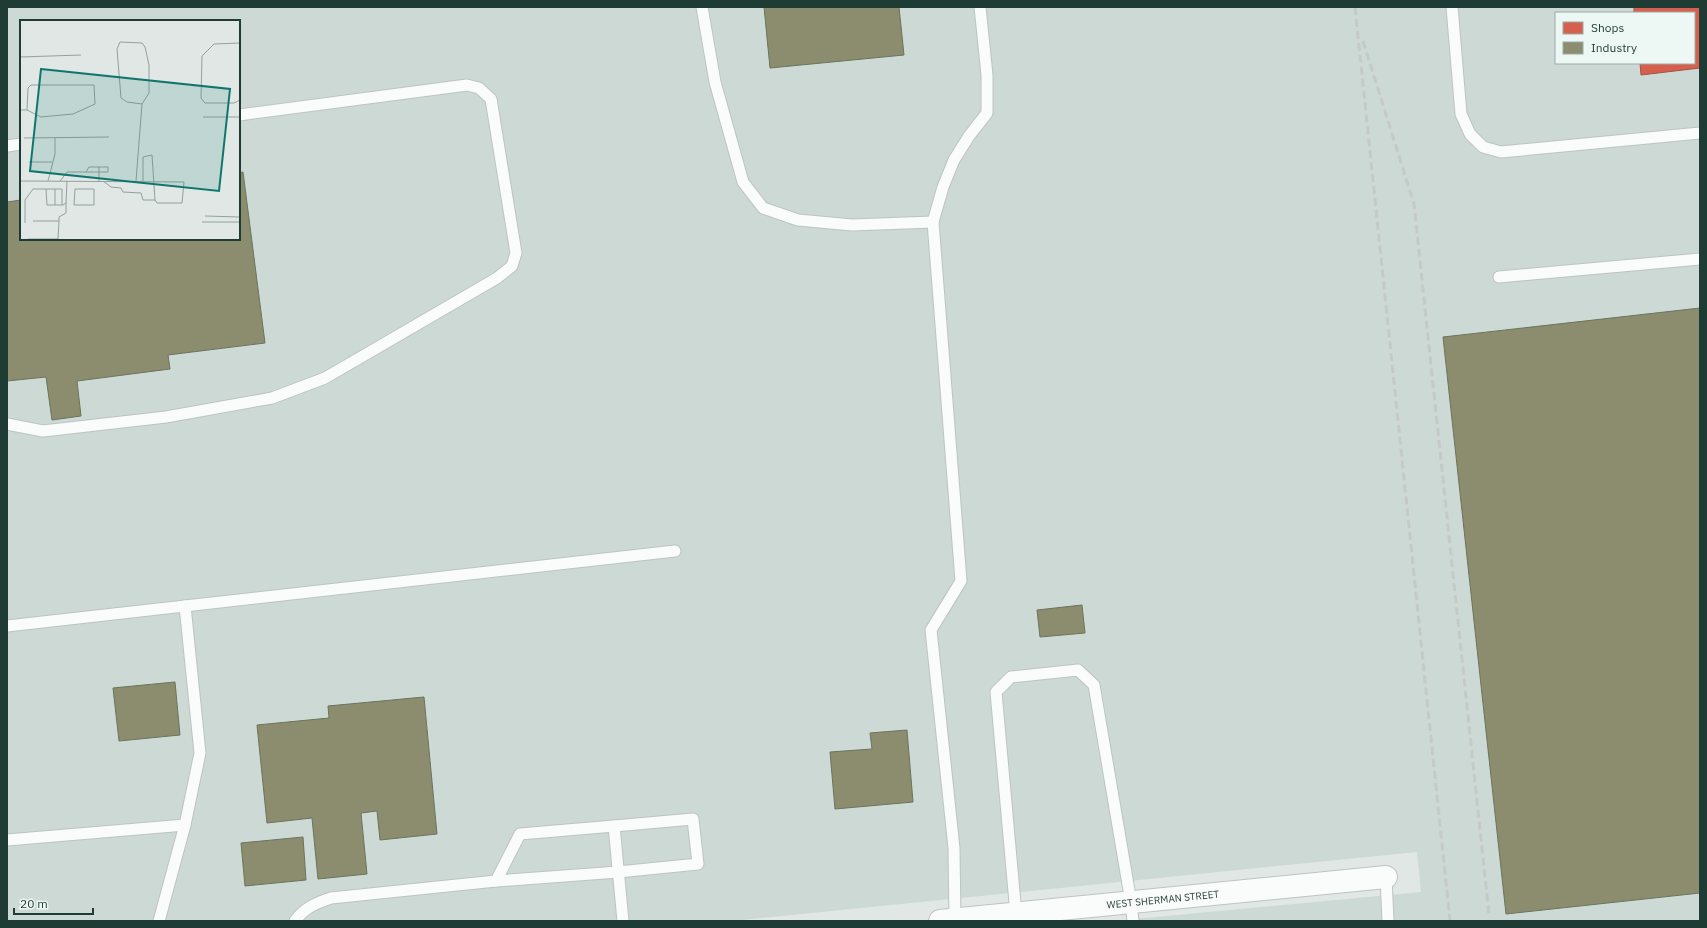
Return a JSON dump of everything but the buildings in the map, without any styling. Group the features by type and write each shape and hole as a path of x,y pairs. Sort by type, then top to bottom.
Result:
{"street":[{"name":"WEST SHERMAN STREET","path":"948,920 1016,914 1132,912 1386,877"}],"lane":[{"path":"702,7 715,82 743,182 763,208 798,220 852,225 933,222"},
{"path":"948,920 954,848 931,630 961,581 933,222 943,187 954,160 969,136 987,113 987,75 980,7"},
{"path":"1452,7 1461,114 1470,134 1483,147 1501,152 1700,133"},
{"path":"7,424 43,431 166,417 272,398 326,378 497,278 512,266 516,253 491,98 479,88 468,85 240,115"},
{"path":"7,146 20,144"},
{"path":"1499,277 1700,259"},
{"path":"7,626 675,550"},
{"path":"159,921 185,825 200,753 185,606"},
{"path":"1016,914 996,692 1010,677 1078,670 1094,685 1132,912"},
{"path":"295,921 315,903 331,898 496,881 618,872 698,864 693,819 520,834 496,881"},
{"path":"7,840 185,825"},
{"path":"614,826 623,921"},
{"path":"1386,877 1388,921"}],"shaded area":[{"path":"7,7 1700,7 1700,921 1114,921 1421,892 1417,852 732,921 7,921"}],"railway":[{"path":"1355,7 1450,921"},
{"path":"1363,41 1414,204 1489,915"}]}
